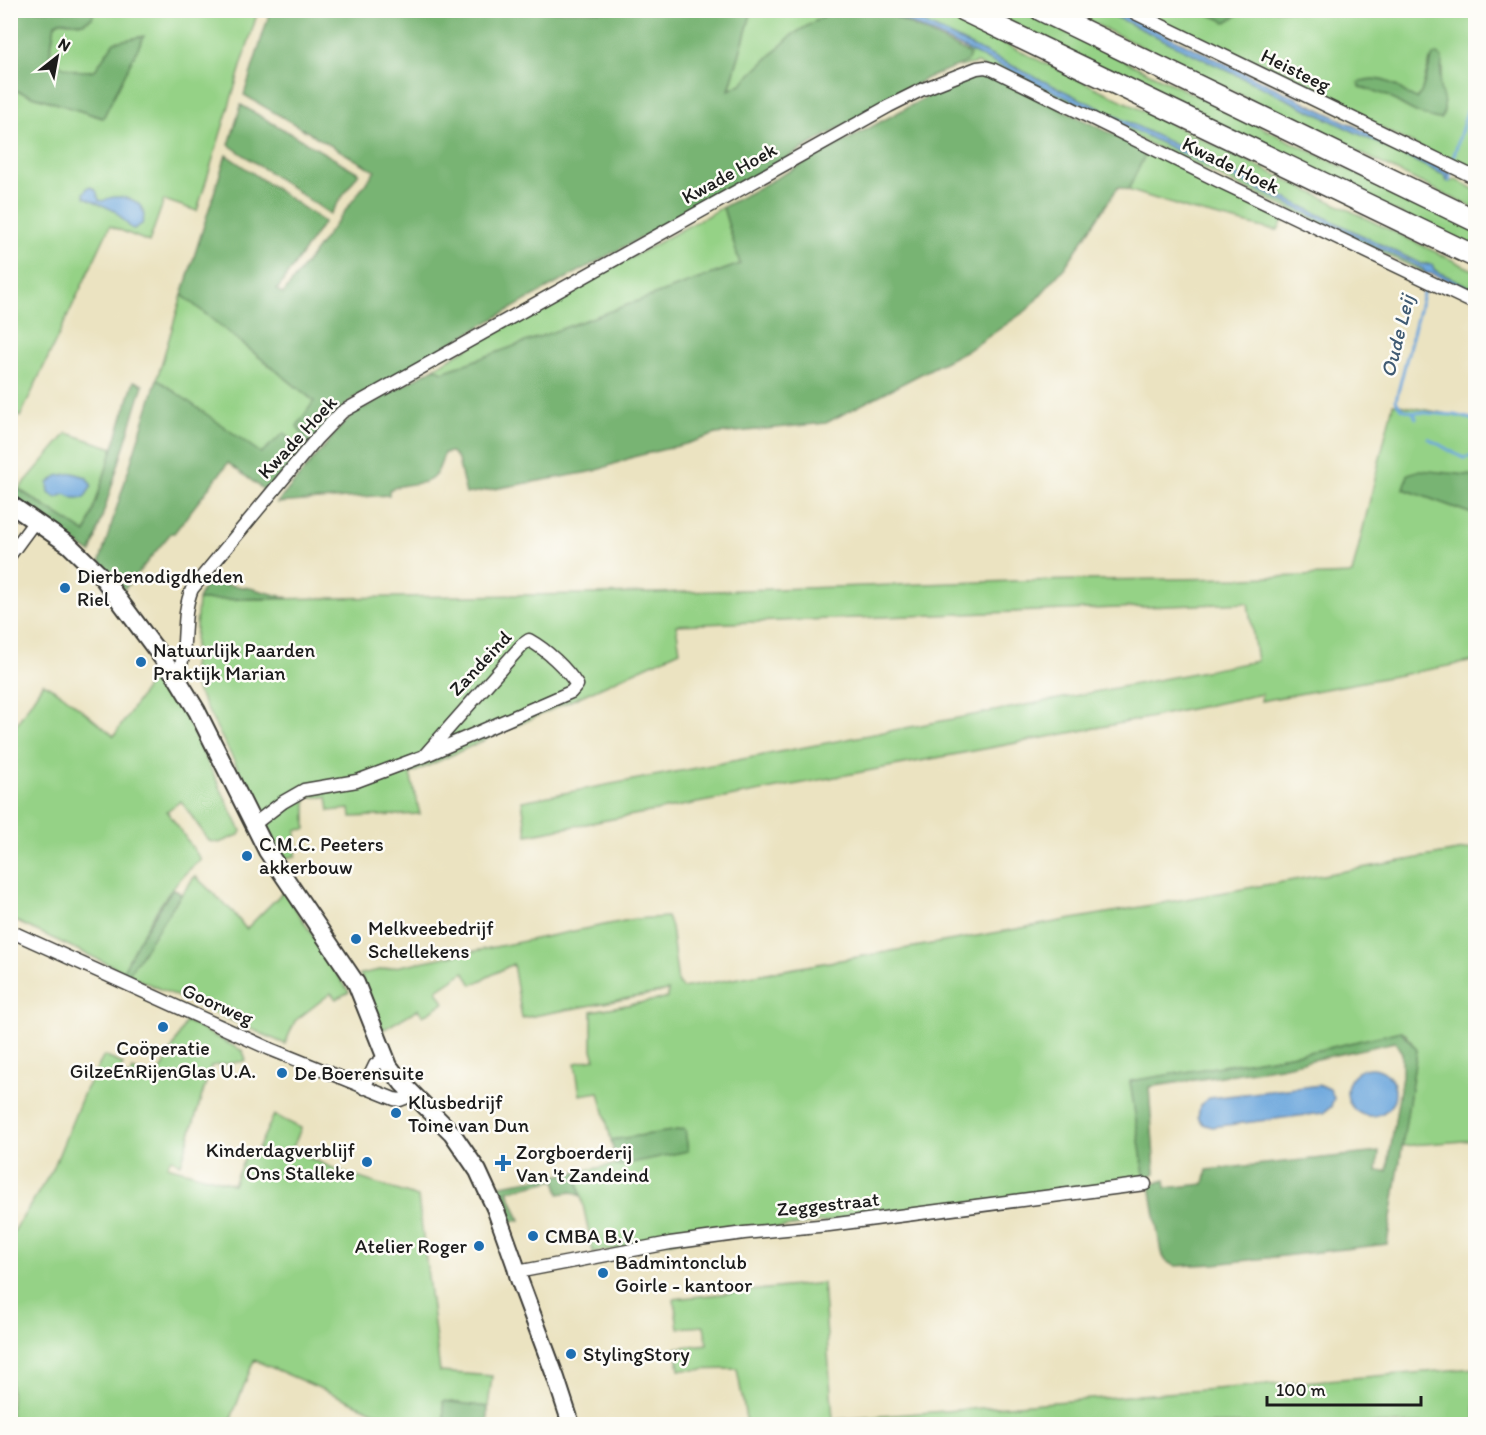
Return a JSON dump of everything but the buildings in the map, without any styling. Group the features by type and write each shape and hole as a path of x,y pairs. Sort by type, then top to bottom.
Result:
{"highway":[{"path":"963,10 1476,257"},
{"path":"1041,10 1476,221"}],"street":[{"name":"Heisteeg","path":"1129,10 1476,178"},
{"name":"Kwade Hoek","path":"177,678 182,666 187,606 192,589 310,446 342,412 889,106 921,90 976,68 985,66 992,69 1476,304"},
{"path":"10,504 69,545 102,577 177,678 197,711 253,825 277,867 356,983 384,1058 395,1075 413,1095 452,1133 478,1171 495,1208 571,1425"},
{"path":"10,555 35,521"},
{"name":"Zandeind","path":"253,825 297,793 357,781 424,756 572,692 577,685 570,674 537,644 529,640 522,645 424,756"},
{"name":"Goorweg","path":"10,931 270,1049 364,1088 400,1100 413,1095"},
{"path":"364,1088 375,1065 384,1058"},
{"name":"Zeggestraat","path":"517,1272 681,1242 1145,1184"}],"green space":[{"path":"11,10 94,11 92,18 83,23 60,21 55,24 49,59 65,68 95,70 114,42 144,36 103,118 11,89"},
{"path":"1240,10 1475,11 1475,174 1140,11 1202,11 1226,22 1235,17","holes":["1430,60 1443,68 1439,80 1444,105 1441,119 1419,114 1386,95 1395,85 1409,97 1416,99 1421,93"]},
{"path":"94,11 258,11 197,211 164,200 149,242 110,226 20,417 10,412 10,89 103,118 143,37 115,42 95,70 71,69 49,59 55,24 60,21 83,23 92,18"},
{"path":"270,11 752,11 729,90 741,84 792,35 832,11 883,11 970,54 967,62 927,78 766,170 539,293 354,398 309,444 297,426 314,401 182,295 226,155 324,222 277,290 283,294 375,171 244,95"},
{"path":"752,11 832,11 792,35 741,84 729,91"},
{"path":"899,11 937,11 1475,271 1475,290 1428,264 1421,264"},
{"path":"981,11 1022,11 1475,231 1475,250"},
{"path":"1068,11 1104,11 1444,175 1447,181 1451,182 1456,179 1475,190 1475,209"},
{"path":"1202,11 1240,11 1226,22"},
{"path":"968,49 1423,269 1425,273 977,63 960,67"},
{"path":"1438,54 1442,58 1440,84 1444,106 1441,119 1420,114 1384,95 1360,87 1359,82 1364,80 1382,80 1416,99 1421,93 1433,55"},
{"path":"993,76 1147,151 1128,190 1118,187 1065,267 1027,310 973,347 826,423 716,434 633,457 595,471 466,494 458,460 452,452 444,453 440,466 430,480 399,486 389,490 389,495 277,503 344,423 358,411 434,368 443,372 740,264 723,207 945,87 973,77"},
{"path":"241,105 359,173 330,214 229,145"},
{"path":"1147,151 1285,217 1278,230 1191,210 1128,190"},
{"path":"723,207 740,264 443,372 434,368 497,331"},
{"path":"182,295 315,402 299,430 309,444 301,453 261,454 157,379"},
{"path":"157,379 261,453 284,433 301,453 268,493 228,463 174,533 171,533 123,591 100,561"},
{"path":"134,381 143,385 91,553 11,498 18,489 86,533"},
{"path":"1393,404 1475,419 1475,476 1456,475 1404,489 1475,515 1475,661 1261,701 1262,694 1138,720 527,835 522,801 1257,661 1248,603 676,625 680,651 410,774 420,814 351,817 350,809 329,811 327,797 306,797 306,829 296,830 296,856 282,859 195,686 193,668 198,600 656,593 1014,581 1352,574"},
{"path":"67,433 113,448 86,534 19,489"},
{"path":"1420,470 1475,476 1475,515 1404,489 1408,474"},
{"path":"208,582 250,588 288,598 198,600"},
{"path":"157,672 179,703 241,831 239,835 219,843 209,841 181,801 167,811 201,860 177,882 166,896 123,971 11,919 11,733 43,683 62,694 114,736"},
{"path":"1475,848 1475,1140 1402,1146 1417,1050 1401,1031 1320,1050 1130,1081 1145,1180 593,1252 576,1172 688,1151 684,1129 611,1140 599,1092 580,1095 575,1063 595,1059 592,1050 592,1011 668,998 668,991 522,1018 513,964 472,985 464,972 437,990 444,1003 423,1016 418,1009 383,1030 360,974 634,919 667,917 671,927 678,983 682,988"},
{"path":"195,876 233,912 246,929 284,891 349,992 336,999 331,993 295,1021 285,1044 128,975 163,920"},
{"path":"173,888 181,894 128,975 123,971 139,940"},
{"path":"186,1021 243,1051 246,1061 211,1066 181,1164 171,1158 167,1166 233,1184 247,1153 254,1157 274,1115 301,1128 292,1150 344,1173 418,1197 440,1372 492,1376 488,1407 443,1401 445,1424 422,1424 389,1418 254,1360 229,1424 11,1424 11,1236 53,1169 85,1090 104,1056 123,1064 120,1072 129,1077 133,1070 156,1081"},
{"path":"1401,1031 1417,1050 1387,1244 1215,1264 1174,1266 1166,1261 1161,1253 1150,1185 1165,1180 1166,1188 1204,1184 1207,1170 1379,1152 1377,1171 1387,1171 1402,1076 1402,1053 1395,1042 1280,1067 1149,1087 1155,1173 1145,1180 1130,1081 1320,1050"},
{"path":"685,1129 688,1151 617,1166 611,1140"},
{"path":"576,1172 581,1196 572,1192 559,1194 555,1180 508,1191 520,1220 511,1222 495,1186"},
{"path":"823,1283 833,1420 1475,1368 1475,1424 747,1424 737,1369 679,1370 676,1348 707,1344 704,1326 678,1328 674,1299"},
{"path":"443,1401 488,1407 488,1424 445,1424"}],"water":[{"path":"886,11 899,11 1421,264 1432,265 1434,270 1475,290 1475,294 1433,274 1425,273 1423,269"},
{"path":"1104,11 1117,11 1447,171 1449,172 1447,181 1444,175"},
{"path":"88,187 95,189 99,200 117,197 132,200 138,204 144,216 142,224 134,229 131,228 115,211 85,197 84,193"},
{"path":"73,473 86,477 92,486 84,498 74,498 65,494 56,498 49,493 48,483 57,476"},
{"path":"1366,1068 1376,1068 1388,1075 1395,1087 1395,1097 1388,1109 1376,1116 1366,1116 1351,1105 1347,1097 1347,1087 1358,1072"},
{"path":"1321,1085 1330,1089 1334,1098 1331,1107 1323,1113 1212,1127 1203,1124 1198,1117 1200,1105 1209,1098"}],"waterway":[{"name":"Oude Leij","path":"1453,159 1476,81"},
{"name":"Oude Leij","path":"1449,181 1451,173"},
{"name":"Oude Leij","path":"1416,418 1413,412 1400,407 1396,400 1425,286"},
{"path":"1413,412 1454,415 1476,420"},
{"name":"Oude Leij","path":"1428,438 1461,457 1476,454"}],"place":[{"name":"Dierbenodigdheden Riel","path":"65,588"},
{"name":"Natuurlijk Paarden Praktijk Marian","path":"141,662"},
{"name":"C.M.C. Peeters akkerbouw","path":"247,856"},
{"name":"Melkveebedrijf Schellekens","path":"356,939"},
{"name":"Coöperatie GilzeEnRijenGlas U.A.","path":"163,1027"},
{"name":"De Boerensuite","path":"282,1073"},
{"name":"Klusbedrijf Toine van Dun","path":"396,1113"},
{"name":"Kinderdagverblijf Ons Stalleke","path":"367,1162"},
{"name":"Zorgboerderij Van 't Zandeind","path":"503,1163"},
{"name":"CMBA B.V.","path":"533,1236"},
{"name":"Atelier Roger","path":"479,1246"},
{"name":"Badmintonclub Goirle - kantoor","path":"603,1273"},
{"name":"StylingStory","path":"571,1354"}]}
